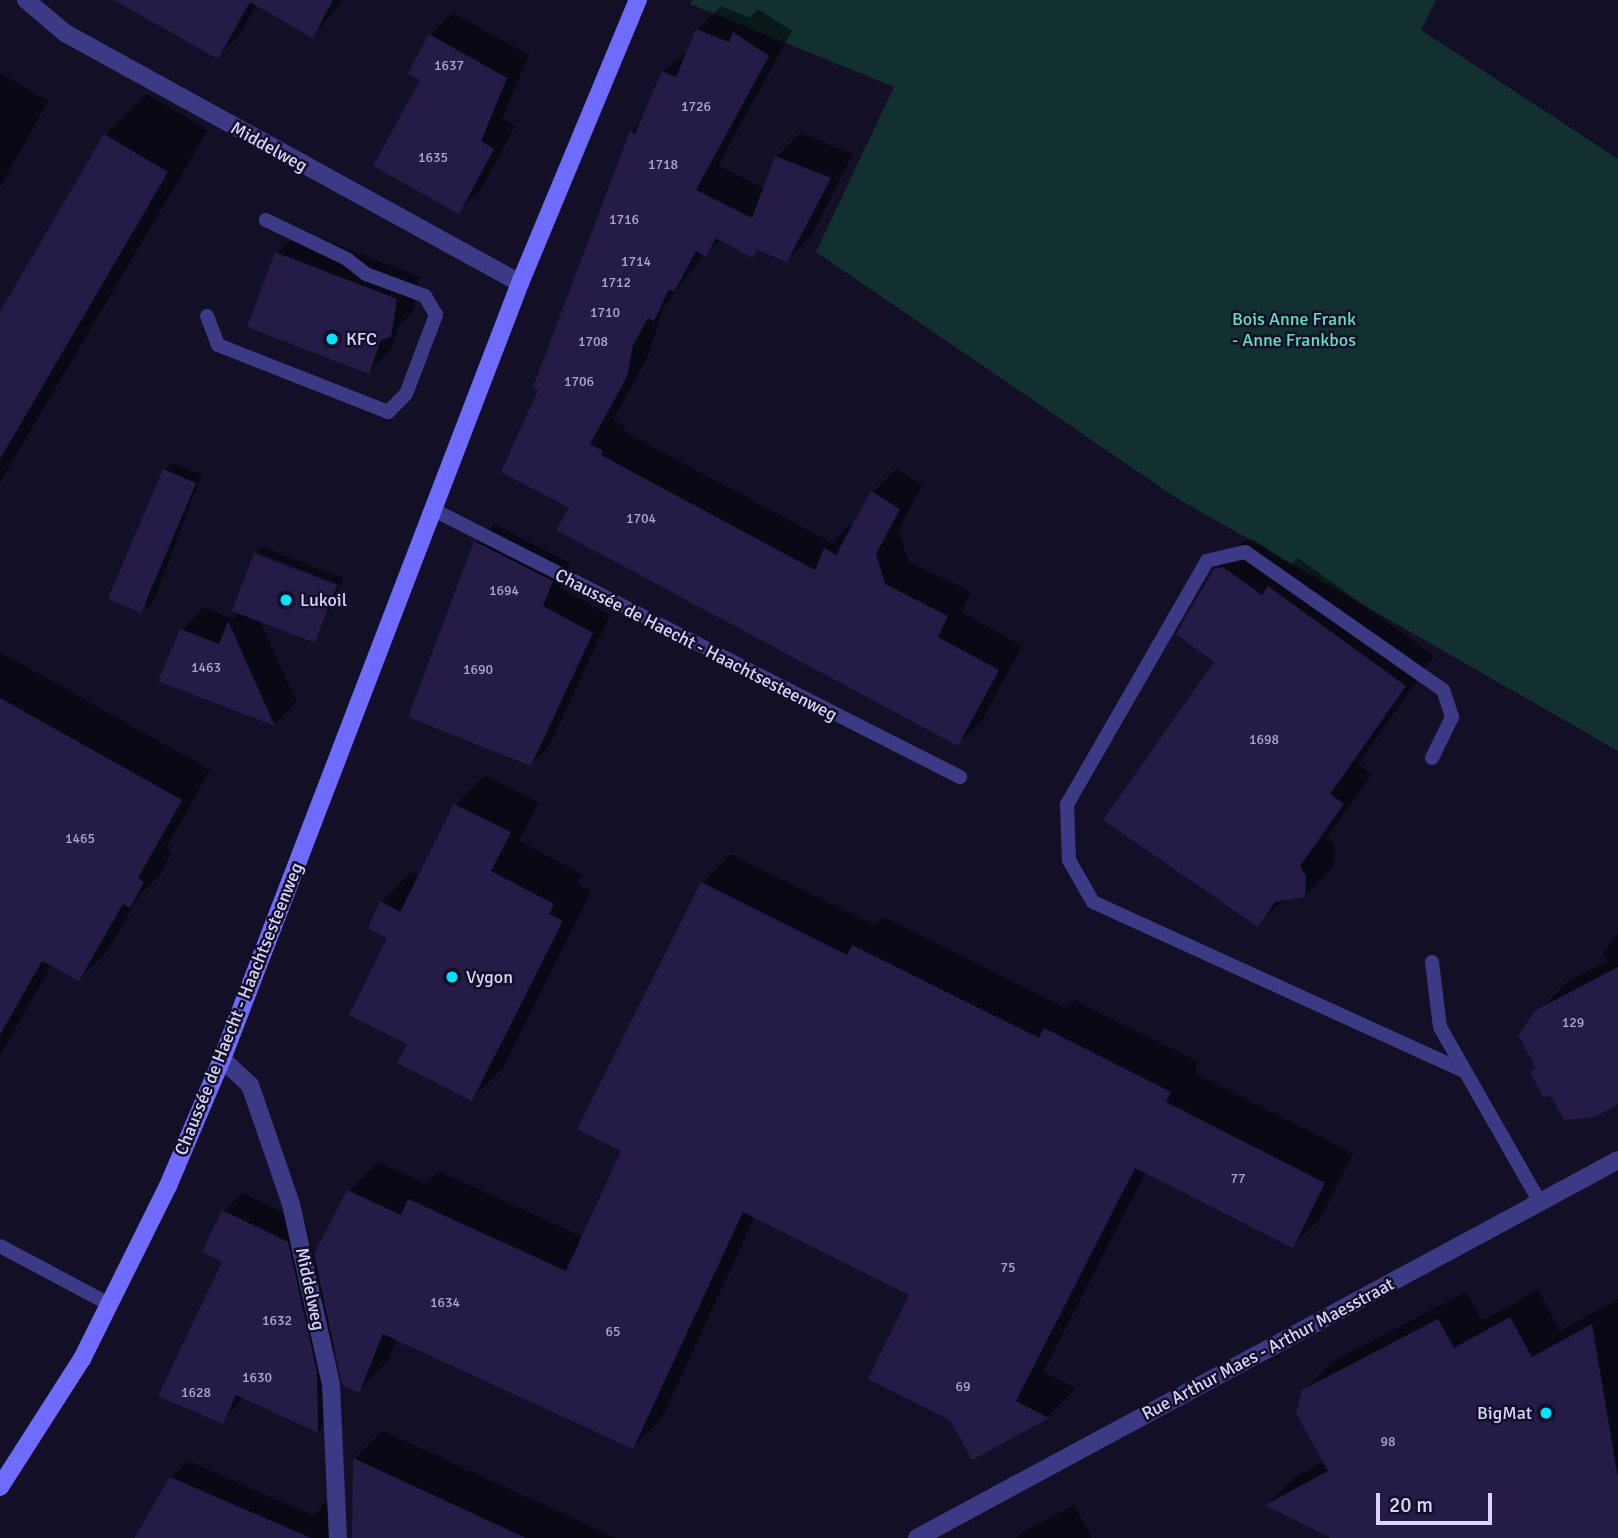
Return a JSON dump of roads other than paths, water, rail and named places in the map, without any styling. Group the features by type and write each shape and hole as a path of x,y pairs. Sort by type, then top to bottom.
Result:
{"main road":[{"name":"Chaussée de Haecht - Haachtsesteenweg","path":"0,1487 82,1359 168,1186 222,1059 520,283 638,0"}],"street":[{"name":"Middelweg","path":"26,0 65,33 520,283"},
{"name":"Middelweg","path":"222,1059 250,1085 291,1205 331,1385 338,1538"},
{"name":"Rue Arthur Maes - Arthur Maesstraat","path":"917,1538 1618,1160"}],"lane":[{"path":"207,316 218,345 388,412 406,394 436,315 425,296 366,274 347,260 267,220"},
{"name":"Chaussée de Haecht - Haachtsesteenweg","path":"434,510 960,777"},
{"path":"1432,758 1452,716 1443,690 1245,552 1207,561 1067,804 1069,860 1093,901 1464,1071"},
{"path":"1432,962 1440,1027 1540,1202"},
{"path":"0,1246 109,1304"}],"place":[{"name":"KFC","path":"332,339"},
{"name":"Lukoil","path":"286,600"},
{"name":"Vygon","path":"452,977"},
{"name":"BigMat","path":"1546,1413"}],"park label":[{"name":"Bois Anne Frank - Anne Frankbos","path":"1294,330"}]}
